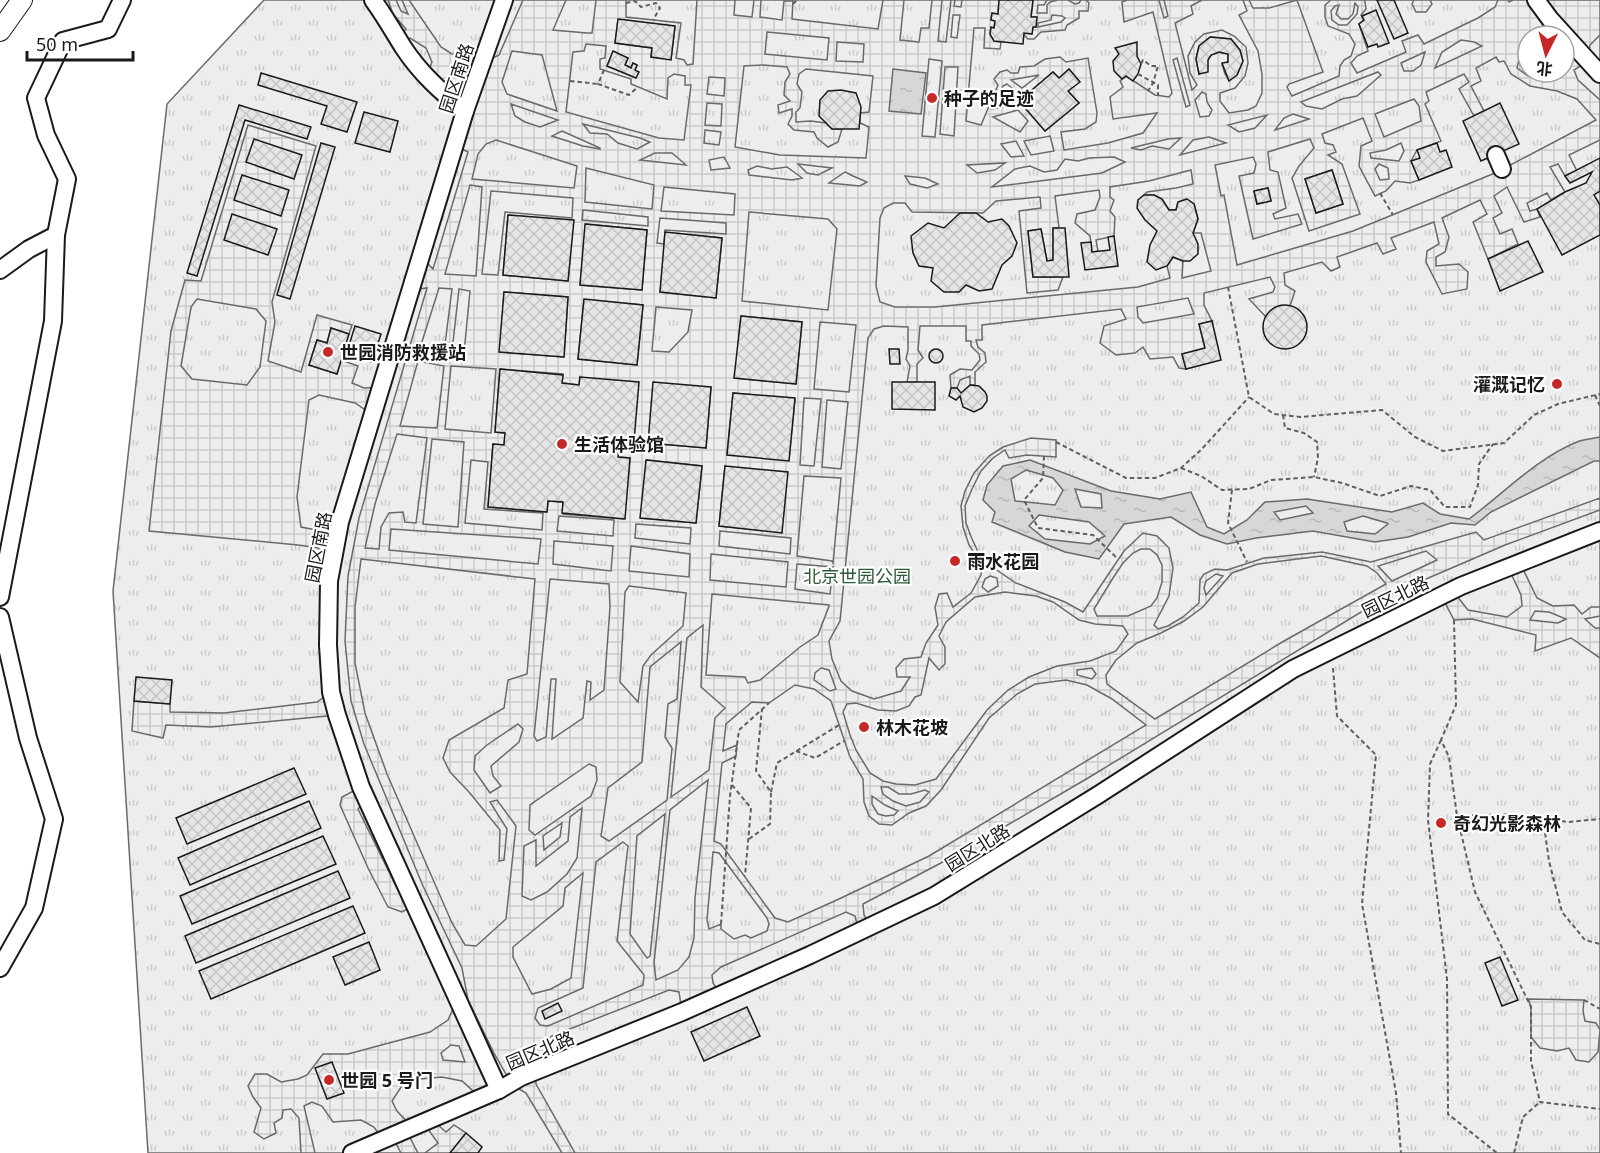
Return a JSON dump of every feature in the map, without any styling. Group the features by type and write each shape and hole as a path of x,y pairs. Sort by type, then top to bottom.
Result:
{"main road":[{"path":"0,31 22,0"}],"street":[{"path":"0,597 52,321 56,235 68,179 46,135 36,98 63,42 108,29 122,0"},
{"path":"373,0 404,49 426,77 437,89 465,111"},
{"name":"园区南路","path":"499,1090 360,783 332,692 328,645 329,580 340,522 465,111 504,0"},
{"path":"1536,0 1550,19 1600,74"},
{"path":"0,270 29,249 56,235"},
{"name":"园区北路","path":"352,1153 499,1090 521,1077 682,1012 934,896 1098,795 1293,669 1461,586 1600,531"},
{"path":"0,617 28,738 54,819 34,908 0,968"}],"path":[{"path":"793,4 797,0"},
{"path":"626,3 634,2 641,8 656,3 660,8 653,20"},
{"path":"1141,64 1143,60 1151,66 1158,66 1154,83 1148,91"},
{"path":"598,84 604,70"},
{"path":"1138,74 1158,85 1158,96"},
{"path":"570,81 598,84 629,95 638,87"},
{"path":"1380,193 1393,214"},
{"path":"1228,287 1249,397 1274,414 1300,417 1382,410 1415,437 1443,451 1504,442 1534,415 1558,404 1600,394"},
{"path":"1595,395 1600,406"},
{"path":"1056,442 1126,478 1155,478 1181,468 1201,450 1249,397"},
{"path":"1283,415 1285,428 1304,433 1317,442 1318,458 1314,477"},
{"path":"1181,468 1201,476 1222,490 1249,489 1271,480 1314,477 1342,483 1380,496 1411,486 1430,490 1445,507 1470,507 1478,485 1479,464 1493,444"},
{"path":"1044,456 1043,478 1024,500 1038,528 1093,535 1118,559"},
{"path":"1232,490 1228,523 1247,562"},
{"path":"1454,621 1456,705 1430,764 1428,820 1447,979 1448,1114 1497,1153"},
{"path":"1332,650 1337,716 1376,755 1362,904 1396,1093 1401,1153"},
{"path":"721,924 732,785 739,730 769,703"},
{"path":"762,708 756,771 771,792"},
{"path":"749,838 770,824 771,792 777,763 839,725"},
{"path":"1441,740 1449,757 1457,816 1475,892 1531,1007 1531,1061 1540,1102"},
{"path":"796,751 815,758 844,741"},
{"path":"732,785 752,808 745,876"},
{"path":"1457,816 1513,814 1568,822 1600,819"},
{"path":"1543,818 1549,861 1562,912 1585,940 1600,944"},
{"path":"1584,1000 1600,1009"},
{"path":"1514,1153 1523,1117 1540,1102 1600,1109"}],"green space":[{"name":"北京世园公园","path":"264,0 1600,0 1600,1153 148,1153 113,591 167,104"}],"shaded area":[{"path":"388,0 396,0 401,11 408,14 402,0 409,0 441,47 452,54 483,55 465,111 426,77 432,62 426,48 410,38 404,49 398,38 406,29 393,14"},
{"path":"523,0 566,0 553,30 592,33 596,0 626,0 626,17 681,23 676,58 684,60 687,65 693,64 697,0 735,0 734,15 752,17 754,0 761,0 760,17 782,20 784,1 793,1 792,19 878,29 883,0 904,0 900,40 919,42 921,28 929,28 932,0 942,0 938,41 946,42 951,0 955,0 954,6 961,7 962,0 999,0 998,14 992,13 991,20 995,21 990,34 994,41 1001,42 1000,49 984,48 985,28 974,28 966,121 981,125 998,85 994,79 1000,72 1007,70 1011,73 1018,73 1020,67 1034,66 1045,59 1060,57 1066,62 1088,58 1097,113 1096,122 1085,129 1061,132 1064,150 1108,143 1143,133 1157,113 1113,119 1110,97 1123,87 1120,81 1126,76 1155,95 1169,97 1172,93 1153,12 1124,22 1122,2 1127,0 1159,0 1164,18 1168,16 1164,0 1202,0 1191,6 1193,14 1175,23 1192,90 1197,85 1190,73 1188,56 1195,42 1204,34 1222,30 1234,36 1246,47 1248,63 1245,76 1235,88 1220,93 1220,101 1229,113 1248,110 1256,106 1262,93 1262,74 1258,51 1239,15 1247,11 1243,0 1249,0 1253,8 1269,8 1297,0 1323,72 1289,84 1287,87 1292,96 1339,76 1340,66 1351,56 1355,44 1349,34 1328,26 1325,5 1331,0 1364,0 1365,2 1366,9 1361,15 1364,20 1359,24 1368,51 1357,56 1351,63 1357,73 1406,52 1402,41 1418,35 1424,44 1478,18 1495,7 1498,0 1509,2 1513,0 1600,0 1600,35 1590,45 1588,61 1576,69 1576,24 1516,24 1516,77 1511,74 1504,61 1499,62 1496,57 1476,68 1481,81 1471,86 1484,111 1474,116 1459,89 1469,82 1464,74 1426,92 1429,101 1425,104 1441,141 1417,150 1411,161 1419,180 1410,183 1395,181 1386,191 1375,196 1359,166 1361,146 1372,141 1363,118 1322,134 1325,143 1333,145 1336,152 1328,155 1342,164 1360,214 1309,231 1292,178 1314,148 1310,139 1268,152 1270,170 1278,172 1286,208 1273,214 1275,219 1298,214 1302,224 1253,239 1239,176 1254,173 1256,164 1253,157 1215,165 1221,196 1224,195 1237,265 1353,231 1495,173 1596,120 1577,99 1557,91 1527,84 1576,84 1576,75 1578,80 1600,100 1600,140 1569,155 1577,171 1565,176 1558,164 1550,167 1565,192 1551,200 1547,193 1527,203 1530,211 1537,209 1540,217 1524,222 1507,187 1494,196 1502,213 1493,218 1500,234 1512,229 1518,244 1488,259 1473,222 1487,214 1480,200 1442,218 1449,237 1445,252 1436,257 1436,266 1459,264 1468,272 1467,289 1442,294 1426,262 1427,251 1439,244 1434,222 1391,238 1396,249 1383,254 1377,243 1337,257 1340,267 1331,271 1322,262 1284,273 1285,285 1295,291 1290,306 1276,308 1266,317 1249,299 1273,292 1275,287 1270,277 1204,293 1204,305 1212,321 1199,324 1205,348 1182,354 1186,369 1179,368 1173,357 1150,359 1143,347 1135,353 1116,355 1100,343 1104,326 1126,319 1121,309 982,325 982,340 976,340 978,347 985,353 986,362 975,372 975,385 970,385 970,376 960,380 957,388 951,388 950,375 960,369 972,370 980,360 979,354 971,346 971,341 966,341 966,326 920,326 918,350 923,358 917,364 917,382 907,382 910,366 906,359 908,327 884,326 874,329 868,338 840,621 829,641 832,659 841,681 852,691 874,699 901,691 910,677 897,677 896,668 904,659 921,657 926,643 938,625 935,607 939,594 947,593 953,607 971,593 981,575 982,565 969,545 963,527 961,506 974,473 989,456 1003,447 1031,438 1056,440 1056,457 1027,455 1009,458 1005,450 993,458 981,471 965,506 966,523 982,560 1016,583 1065,602 1083,612 1124,551 1143,533 1157,536 1169,548 1173,568 1169,596 1154,625 1158,629 1183,617 1199,603 1200,580 1204,574 1215,569 1227,570 1264,558 1322,552 1371,562 1476,532 1484,540 1600,498 1600,510 1505,545 1389,595 1088,778 958,854 863,904 864,915 871,926 859,932 855,916 846,912 721,967 712,975 713,983 721,995 682,1012 679,992 669,990 552,1036 548,1039 547,1047 558,1061 535,1072 536,1084 575,1153 562,1153 526,1093 510,1084 468,1000 462,968 423,886 364,744 351,701 345,641 348,576 359,518 427,288 410,290 421,257 433,269 468,152 462,149 491,59 499,55","holes":["1355,3 1358,7 1357,14 1347,25 1339,25 1332,20 1331,11 1339,5 1336,14 1341,19 1348,19 1353,14","953,15 960,15 957,38 951,37","618,20 675,27 671,59 651,57 652,48 615,43","767,32 829,38 827,60 765,54","1211,37 1231,39 1240,50 1243,61 1237,75 1229,80 1222,64 1228,62 1228,54 1219,52 1211,55 1199,74 1196,59 1199,46","1461,40 1482,46 1435,68 1442,52","837,42 864,44 863,62 836,61","586,44 606,46 605,58 600,59 600,69 631,79 631,84 667,99 668,78 674,74 685,76 685,85 691,85 684,140 659,138 566,112 573,52 584,51","512,51 542,55 557,111 507,94 502,82","613,52 628,58 625,65 631,68 633,63 637,65 636,77 607,66","1425,52 1421,65 1413,71 1404,71 1401,63","1177,58 1190,105 1186,107 1173,60","929,59 942,61 935,137 922,136","744,66 787,67 790,74 785,82 784,95 790,101 778,105 779,113 792,109 792,116 788,124 794,130 814,132 817,138 828,147 838,142 842,129 832,129 826,123 796,122 796,112 800,108 802,92 797,84 799,74 806,69 873,76 869,112 860,113 860,123 869,127 866,158 780,155 735,147","945,67 958,67 954,136 940,134","1069,69 1079,82 1068,91 1079,103 1045,131 1019,101 1053,72 1059,78","1378,72 1381,75 1357,96 1342,99 1322,109 1306,106 1301,102","1039,75 1022,88 1011,80","709,77 725,78 724,96 707,94","1007,84 1018,93 1012,99 1016,105 992,109 1003,86","1202,92 1206,94 1207,102 1212,110 1209,116 1200,117 1195,100","1414,99 1419,106 1421,121 1384,137 1375,114","707,103 722,104 721,126 705,125","511,104 558,120 540,127 525,122 515,116","1018,110 1028,121 1020,132 993,117","1293,114 1309,119 1275,130 1284,118","1267,115 1255,128 1239,132 1228,125","583,124 650,142 637,149 618,143 607,134 590,133","705,130 721,132 719,145 704,143","562,131 600,148 600,149 552,136","1050,136 1054,151 1031,155 1024,141","1209,137 1226,143 1180,155 1193,140","1181,138 1169,149 1152,146 1141,150 1131,148","496,140 577,166 574,188 472,179 478,154 486,144","1016,141 1024,156 1011,157 1001,144","1401,143 1404,151 1399,161 1371,158 1370,153 1386,150","655,153 672,153 686,165 640,160","724,157 730,168 711,170 709,160","1114,157 1125,162 1102,173 992,187 1015,169 1030,166 1044,172 1057,170 1065,159 1078,161","1005,163 995,170 977,173 967,165","798,164 832,168 818,175 807,173","1379,164 1388,168 1389,179 1380,180 1375,169","757,166 772,169 787,167 802,178 792,180 749,175 748,170","586,168 654,185 652,209 585,202","1191,170 1193,184 1147,192 1144,195 1154,195 1162,199 1169,210 1176,210 1178,202 1186,199 1194,204 1198,219 1193,233 1201,233 1211,271 1182,278 1183,261 1173,257 1167,266 1170,278 1138,287 935,307 895,307 880,302 876,286 880,218 884,208 893,203 905,203 912,212 983,213 996,201 1040,197 1041,208 1019,211 1027,293 1058,290 1063,277 1033,277 1028,231 1041,229 1047,261 1053,260 1053,228 1059,228 1055,196 1099,190 1100,197 1095,210 1077,214 1075,223 1090,236 1092,252 1098,251 1096,240 1114,236 1115,217 1110,211 1114,200 1110,197 1110,187 1149,181","1332,170 1343,204 1316,213 1305,179","845,172 867,182 860,186 829,183","905,176 925,178 938,184 927,188 910,184","470,185 482,187 476,276 445,274","664,187 735,194 734,215 661,211","1268,188 1271,201 1257,204 1254,191","491,191 573,198 572,218 505,212 498,275 482,274","583,210 648,217 648,226 582,220","749,212 828,219 837,229 828,310 742,301","508,215 573,221 568,281 503,275","660,218 726,223 726,234 665,230 664,244 657,243","586,224 647,230 642,290 580,285","666,233 722,238 716,298 660,292","439,288 452,289 444,352 420,348","459,289 470,291 464,353 452,351","504,292 568,297 564,357 500,352","1188,298 1194,314 1143,323 1138,317 1137,307","584,300 643,305 637,365 578,359","656,307 692,310 688,332 669,352 652,351","741,316 802,322 796,384 735,378","820,322 856,325 849,392 814,389","418,361 444,366 437,428 400,426","451,366 496,369 491,433 445,429","500,369 563,374 562,383 579,385 580,377 620,440 618,457 630,458 624,519 563,514 563,502 548,501 547,512 488,507 493,444 504,445 505,433 495,432","711,388 706,448 648,443","733,393 795,399 789,460 727,454","804,398 821,399 814,466 800,465","827,400 848,402 841,469 822,467","397,434 427,438 416,523 405,522 403,512 389,513 381,527 379,549 365,548 375,504","432,439 464,442 458,527 423,524","471,460 488,462 484,509 543,513 542,530 465,523","647,460 702,466 696,523 641,518","725,466 782,532 719,526","804,476 841,478 833,563 797,556","559,516 614,520 613,536 557,531","636,524 691,528 690,544 635,538","391,529 541,539 538,564 389,550","720,531 791,538 790,554 719,546","554,541 613,546 611,571 553,564","631,546 690,554 689,577 629,571","1141,549 1150,549 1157,555 1162,565 1162,582 1157,598 1151,606 1128,616 1097,616 1094,609 1123,563","1426,551 1437,560 1392,581 1378,566","711,554 788,562 786,587 710,580","1321,556 1367,566 1386,584 1284,641 1155,719 1107,684 1106,675 1116,660 1137,643 1184,621 1203,607 1232,573 1258,564","361,559 535,579 527,674 508,680 504,708 449,740 443,758 450,772 500,830 499,861 504,860 507,829 490,802 497,800 516,826 506,919 476,946 465,945 452,923 387,774 365,713 355,663 355,607","797,564 833,567 830,594 795,589","1216,574 1223,576 1206,595 1204,588 1206,581","990,576 997,578 998,586 988,592 982,587 985,579","550,579 609,584 610,607 604,690 590,700 591,682 587,681 583,718 552,739 556,679 551,679 546,737 537,741 534,736","629,586 686,593 683,626 651,655 643,666 638,702 620,682 625,592","1005,592 1036,596 1053,602 1079,620 1095,624 1123,626 1128,634 1116,651 1090,661 1057,666 1029,677 1008,690 987,710 936,779 915,785 883,781 870,773 856,750 843,712 847,704 856,703 878,710 896,711 909,706 915,697 921,695 929,658 939,670 945,664 945,647 939,636 946,622 975,597","712,594 829,605 818,635 760,680 748,683 745,677 706,675","703,625 701,687 725,708 715,718 709,770 671,797 687,638","681,642 677,699 668,704 665,737 672,748 667,800 609,841 601,836 608,788 642,762 650,667","821,668 829,670 836,689 830,691 814,680 815,673","1092,668 1096,674 1092,679 1077,675 1077,670","1066,680 1087,685 1112,699 1146,725 929,856 788,922 775,918 721,844 714,841 722,763 736,756 737,745 723,751 726,724 752,702 769,703 795,685 814,689 831,701 850,757 863,779 864,802 869,816 879,824 892,825 909,813 926,806 941,790 989,718 1017,694 1035,684","518,724 523,729 519,742 491,766 493,776 501,786 490,793 474,770 475,756","589,764 596,767 597,780 591,796 535,835 529,830 530,805","708,780 695,898 694,938 689,957 678,970 656,980 654,963 670,810","881,787 888,787 899,794 911,794 925,790 929,792 920,802 906,806 883,794","872,796 898,811 894,815 878,814 872,804","582,808 577,858 567,874 547,892 531,900 522,896 524,846 536,840 536,866 568,841 570,817","665,814 650,956 647,958 630,934 637,836","562,823 560,837 544,850 543,836","623,842 628,846 617,941 644,975 643,985 548,1026 540,1025 535,1018 538,1008 583,988 596,862","713,852 719,853 767,918 769,924 767,931 751,938 745,935 734,939 721,929 721,924 709,929 707,920","583,873 571,978 551,989 532,994 513,957 513,947 563,906 565,888"]},
{"path":"1033,0 1047,0 1044,5 1038,5 1037,13 1047,13 1047,5 1058,0 1068,0 1075,4 1086,0 1089,3 1088,11 1079,11 1079,18 1067,25 1065,30 1041,32 1034,39 1028,39 1024,33 1032,34 1033,27 1036,27 1036,17 1031,17","holes":["1052,15 1065,18 1061,22 1038,27 1038,23 1051,20"]},
{"path":"1414,0 1430,0 1432,4 1426,12 1416,12 1412,4"},
{"path":"248,125 316,146 272,302 275,322 268,361 301,372 317,315 352,325 349,334 331,328 327,343 317,340 309,365 337,374 341,360 358,366 352,383 364,388 382,387 373,415 355,403 319,395 309,400 297,497 301,527 327,532 339,530 333,562 318,548 149,531 171,331 185,280 201,281","holes":["197,299 256,309 266,321 260,367 247,385 192,379 181,366 191,307"]},
{"path":"1520,563 1537,598 1553,606 1574,605 1582,614 1591,607 1600,607 1600,616 1585,619 1595,628 1600,628 1600,658 1571,638 1535,651 1536,635 1472,619 1454,620 1441,595 1452,590 1468,610 1507,617 1522,606 1521,595 1508,567","holes":["1535,611 1549,612 1566,619 1558,623 1530,620"]},
{"path":"331,692 337,715 211,727 166,725 163,738 132,731 134,701 170,704 170,712 224,713 317,702"},
{"path":"361,787 367,799 358,809 398,890 406,886 415,905 402,912 388,907 340,805 342,797"},
{"path":"1528,999 1584,1000 1585,1021 1596,1023 1600,1030 1598,1052 1589,1062 1576,1060 1569,1048 1557,1051 1540,1048 1531,1037 1531,1007"},
{"path":"453,1009 499,1090 481,1098 462,1081 442,1077 420,1079 401,1087 392,1101 397,1111 412,1127 406,1130 418,1153 401,1153 392,1136 383,1140 374,1127 361,1120 333,1122 322,1106 312,1102 304,1106 315,1153 301,1153 299,1118 291,1109 283,1110 282,1118 274,1123 276,1133 264,1139 254,1132 261,1108 248,1086 255,1074 267,1074 281,1082 298,1079 307,1075 323,1054 348,1054 430,1032 448,1020","holes":["451,1045 459,1046 465,1062 443,1060 441,1053"]},
{"path":"431,1119 446,1132 454,1125 466,1133 450,1153 425,1153 438,1143 423,1122"}],"water":[{"path":"893,69 926,73 921,114 889,111"},
{"path":"1600,437 1600,461 1594,461 1491,512 1475,525 1451,523 1408,537 1375,542 1313,531 1227,544 1200,535 1171,517 1124,524 1099,559 1065,552 992,522 995,512 983,500 987,485 1003,466 1030,460 1111,491 1160,499 1191,492 1207,527 1224,534 1247,520 1265,502 1307,499 1392,512 1423,503 1440,514 1469,519 1548,457 1577,442","holes":["1026,470 1053,478 1063,490 1055,505 1015,501 1011,479","1075,489 1101,494 1102,508 1081,507","1306,506 1313,513 1280,520 1274,512","1039,515 1089,522 1105,536 1090,544 1045,539 1029,526","1363,516 1388,524 1375,534 1347,531 1344,522"]}],"building":[{"path":"999,0 1033,0 1031,17 1037,17 1036,27 1033,27 1032,34 1024,33 1023,44 994,41 990,34 995,21 991,20 992,13 998,14"},
{"path":"1377,0 1394,0 1408,33 1394,39"},
{"path":"1376,10 1389,43 1378,47 1377,44 1368,47 1359,24 1364,20 1362,16"},
{"path":"618,19 675,26 671,60 651,57 652,48 615,43"},
{"path":"1210,37 1231,39 1240,50 1243,61 1237,75 1229,81 1222,63 1228,62 1228,54 1219,52 1211,55 1208,60 1208,72 1199,74 1196,59 1199,46"},
{"path":"1137,42 1137,56 1141,64 1138,74 1133,81 1126,76 1122,79 1114,71 1113,61 1119,54 1115,48"},
{"path":"613,51 628,58 625,65 631,68 633,63 637,65 635,70 639,72 636,78 607,66"},
{"path":"1069,69 1080,82 1068,91 1079,103 1045,131 1019,101 1053,72 1059,78"},
{"path":"261,73 357,102 347,132 321,124 327,106 258,85"},
{"path":"841,90 856,93 861,107 859,129 832,129 819,116 820,100 828,91"},
{"path":"1500,103 1519,144 1481,161 1463,121"},
{"path":"239,105 311,127 307,139 245,120 197,276 187,273"},
{"path":"364,112 398,121 390,152 355,143"},
{"path":"254,139 302,155 294,179 246,162"},
{"path":"321,143 335,147 290,299 277,295"},
{"path":"1437,143 1440,152 1446,150 1452,167 1419,180 1411,161 1420,158 1417,150"},
{"path":"1600,158 1600,191 1594,195 1600,205 1600,235 1562,255 1537,209 1565,192 1586,183 1592,172 1570,183 1565,176"},
{"path":"1332,170 1343,204 1316,213 1305,179"},
{"path":"242,175 289,190 281,216 234,200"},
{"path":"1268,188 1271,201 1257,204 1254,191"},
{"path":"1144,195 1154,195 1162,199 1169,210 1176,210 1178,202 1187,199 1194,204 1198,219 1193,233 1198,244 1198,254 1190,261 1173,257 1167,266 1156,270 1147,262 1150,245 1157,231 1145,220 1137,208 1138,200"},
{"path":"960,213 976,213 988,222 1002,219 1009,226 1017,243 1012,256 1002,265 992,289 979,291 966,285 959,292 944,292 931,281 933,268 919,266 913,253 911,236 928,223 944,228"},
{"path":"232,214 277,229 268,255 224,240"},
{"path":"508,215 574,220 568,281 503,275"},
{"path":"585,224 647,230 642,290 580,285"},
{"path":"1053,228 1065,228 1069,277 1033,277 1028,231 1041,229 1047,261 1053,260"},
{"path":"665,232 722,238 716,298 660,292"},
{"path":"1114,236 1118,266 1085,270 1081,243 1091,242 1092,252 1110,250 1108,237"},
{"path":"1528,241 1543,272 1500,291 1488,259"},
{"path":"504,292 568,297 564,357 499,352"},
{"path":"584,299 643,305 637,365 578,359"},
{"path":"1285,305 1300,312 1307,327 1300,342 1285,349 1270,342 1263,327 1270,312"},
{"path":"741,316 802,322 796,384 734,378"},
{"path":"1212,321 1221,360 1186,369 1182,354 1205,348 1199,324"},
{"name":"世园消防救援站","path":"355,326 381,334 372,362 346,355"},
{"name":"世园消防救援站","path":"331,328 349,334 337,374 309,365 317,340 327,343"},
{"path":"889,349 899,349 900,364 890,364"},
{"path":"933,349 939,349 943,356 939,363 933,363 929,359 929,353"},
{"name":"生活体验馆","path":"500,369 563,375 562,383 579,385 580,377 639,382 634,441 620,440 618,457 630,458 625,519 562,513 563,502 548,501 547,512 488,507 493,444 504,445 505,433 495,432"},
{"name":"生活体验馆","path":"653,382 711,387 706,448 648,443"},
{"path":"892,382 935,382 935,410 892,409"},
{"path":"970,385 979,386 987,396 987,401 982,408 974,412 963,407 960,396 956,400 949,396 951,388 957,388 961,393"},
{"path":"733,393 795,398 789,461 727,455"},
{"name":"生活体验馆","path":"646,460 702,466 696,523 640,518"},
{"path":"725,466 788,472 782,533 719,526"},
{"path":"136,677 172,680 170,704 134,701"},
{"path":"294,768 306,794 187,844 176,818"},
{"path":"309,801 321,828 190,885 178,858"},
{"path":"323,836 336,864 192,924 180,896"},
{"path":"338,871 350,898 196,963 185,936"},
{"path":"353,906 365,933 211,999 199,971"},
{"path":"369,942 380,970 345,985 333,957"},
{"path":"1500,957 1518,1000 1502,1006 1485,963"},
{"path":"558,1003 562,1011 545,1019 542,1011"},
{"path":"747,1007 760,1036 704,1061 691,1032"},
{"name":"世园 5 号门","path":"332,1062 344,1093 327,1099 315,1068"},
{"path":"466,1133 482,1147 478,1153 450,1153"}],"place":[{"name":"种子的足迹","path":"932,98"},
{"name":"世园消防救援站","path":"328,352"},
{"name":"灌溉记忆","path":"1557,384"},
{"name":"生活体验馆","path":"562,444"},
{"name":"雨水花园","path":"955,561"},
{"name":"林木花坡","path":"864,727"},
{"name":"奇幻光影森林","path":"1441,823"},
{"name":"世园 5 号门","path":"329,1080"}]}
